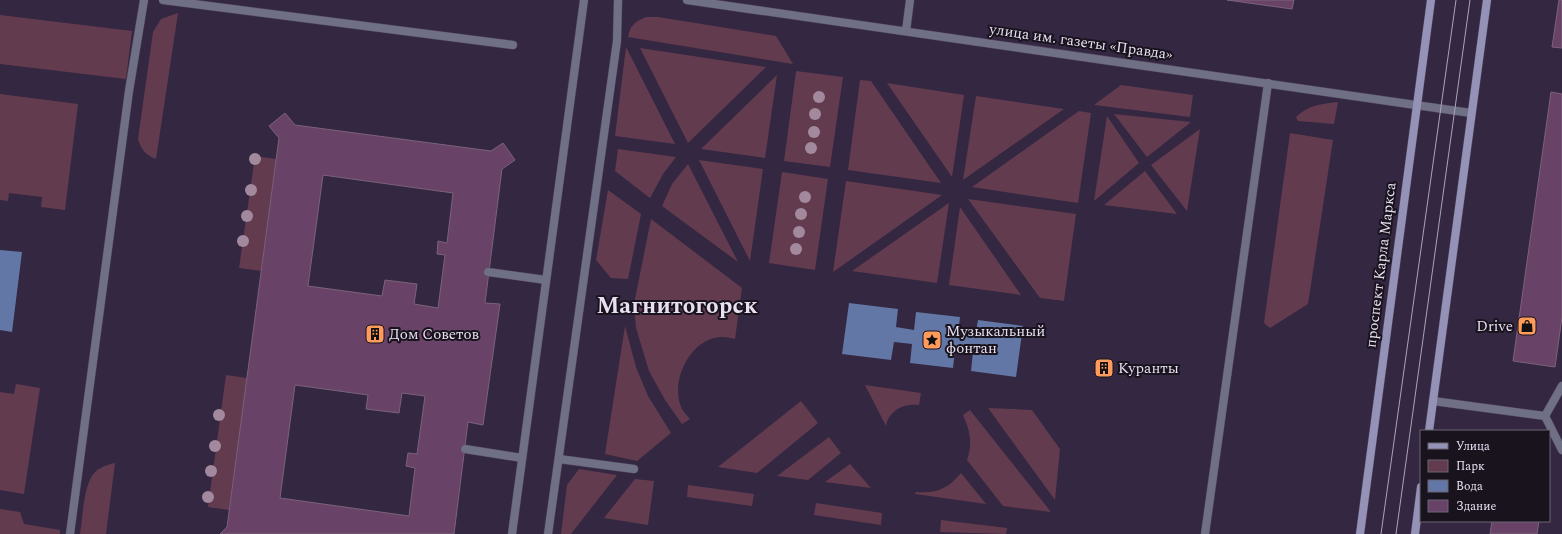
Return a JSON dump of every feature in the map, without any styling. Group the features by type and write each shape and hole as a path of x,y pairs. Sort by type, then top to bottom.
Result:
{"main road":[{"name":"проспект Карла Маркса","path":"1360,534 1431,0"},
{"path":"1429,430 1487,0"},
{"path":"1414,534 1420,494"}],"street":[{"path":"70,534 128,99 144,0"},
{"path":"163,0 513,45"},
{"path":"512,534 584,0"},
{"path":"548,534 617,41 618,0"},
{"name":"улица им. газеты «Правда»","path":"687,0 1472,113"},
{"path":"906,31 910,0"},
{"path":"1205,534 1268,83"},
{"path":"488,272 546,280"},
{"path":"1545,416 1562,386"},
{"path":"1433,401 1545,416"},
{"path":"1545,416 1562,450"},
{"path":"465,450 522,458"},
{"path":"559,459 634,469"}],"green space":[{"path":"178,13 156,159 149,156 144,151 138,139 153,32 161,19"},
{"path":"0,15 132,31 126,79 0,64"},
{"path":"646,17 658,17 776,36 793,64 628,37 634,24"},
{"path":"626,47 675,144 615,136"},
{"path":"640,48 766,67 688,143"},
{"path":"796,71 843,77 830,167 784,161"},
{"path":"777,75 765,158 701,149"},
{"path":"860,80 871,81 941,183 848,170"},
{"path":"887,83 964,95 952,177"},
{"path":"1121,85 1193,95 1190,117 1094,105"},
{"path":"0,94 78,104 65,210 41,207 42,197 9,193 8,201 0,200"},
{"path":"976,96 1064,109 963,180"},
{"path":"1338,102 1334,124 1298,121 1296,117 1306,110 1321,104"},
{"path":"1079,111 1091,113 1078,203 972,187"},
{"path":"1114,114 1191,122 1147,157"},
{"path":"1107,116 1139,163 1094,201"},
{"path":"1200,129 1187,211 1151,165"},
{"path":"1290,133 1333,140 1308,304 1270,328 1264,323"},
{"path":"618,149 676,157 663,174 650,198 615,171"},
{"path":"255,156 276,159 261,271 239,268"},
{"path":"699,160 763,169 750,261"},
{"path":"688,164 738,262 662,206 672,184"},
{"path":"1145,171 1177,214 1104,205"},
{"path":"782,172 828,179 815,270 769,263"},
{"path":"846,181 942,195 833,272"},
{"path":"608,190 641,214 628,279 611,278 596,260"},
{"path":"968,199 1076,214 1064,301 1040,298"},
{"path":"949,203 937,283 852,271"},
{"path":"960,207 1021,295 949,285"},
{"path":"651,219 742,288 735,339 719,337 704,342 689,357 683,367 678,388 679,399 682,409 690,419 682,424 665,400 649,371 636,328 634,304"},
{"path":"625,326 636,367 648,396 671,433 637,461 605,454"},
{"path":"226,375 247,378 229,510 208,507"},
{"path":"16,384 40,388 24,494 0,490 0,392 14,394"},
{"path":"865,385 921,393 919,405 908,405 898,409 890,416 886,426"},
{"path":"801,401 818,423 757,473 718,467"},
{"path":"988,408 1032,410 1060,449 1055,500"},
{"path":"970,410 1051,512 1003,506 967,460 970,448 970,437 963,415"},
{"path":"829,437 841,453 808,480 777,476"},
{"path":"115,463 106,534 80,534 84,502 91,478 99,469"},
{"path":"850,464 871,488 825,482"},
{"path":"579,469 617,475 571,534 561,534 567,485"},
{"path":"961,473 986,504 915,494 916,492 930,492 942,489 952,483"},
{"path":"635,479 654,481 648,525 604,518"},
{"path":"688,485 754,494 752,506 687,497"},
{"path":"816,503 882,513 881,525 814,515"},
{"path":"0,509 20,512 24,524 60,530 60,534 0,534"},
{"path":"941,520 1007,528 1006,534 940,532"}],"water":[{"path":"0,250 22,252 12,332 0,330"},
{"name":"Музыкальный фонтан","path":"849,303 898,309 896,327 914,330 916,312 960,317 958,335 975,337 978,320 1023,326 1016,377 971,371 973,352 955,350 953,368 910,363 912,344 894,342 891,360 842,354"}],"building":[{"path":"1227,0 1294,0 1292,9"},
{"path":"1559,0 1562,0 1562,48 1552,47"},
{"path":"1551,92 1562,94 1562,317 1555,367 1513,361"},
{"name":"Дом Советов","path":"285,113 295,125 491,151 503,143 515,160 502,169 485,303 500,304 483,425 468,422 454,534 220,534 227,527 279,138 269,126","holes":["323,175 453,193 447,243 438,241 437,254 445,255 438,308 414,304 417,284 385,280 382,296 308,286","295,385 368,395 366,409 399,413 402,393 425,396 417,454 408,453 406,466 415,468 409,516 280,498"]},
{"name":"Куранты","path":"1099,362 1111,364 1109,374 1097,373"},
{"path":"1492,522 1539,522 1537,534 1490,534"}],"tram line":[{"path":"1381,534 1456,0"},
{"path":"1396,534 1470,0"}],"place":[{"name":"Drive","path":"1527,326"},
{"name":"Дом Советов","path":"375,334"},
{"name":"Музыкальный фонтан","path":"932,340"},
{"name":"Куранты","path":"1104,368"}],"district":[{"name":"Магнитогорск","path":"677,306"}]}
